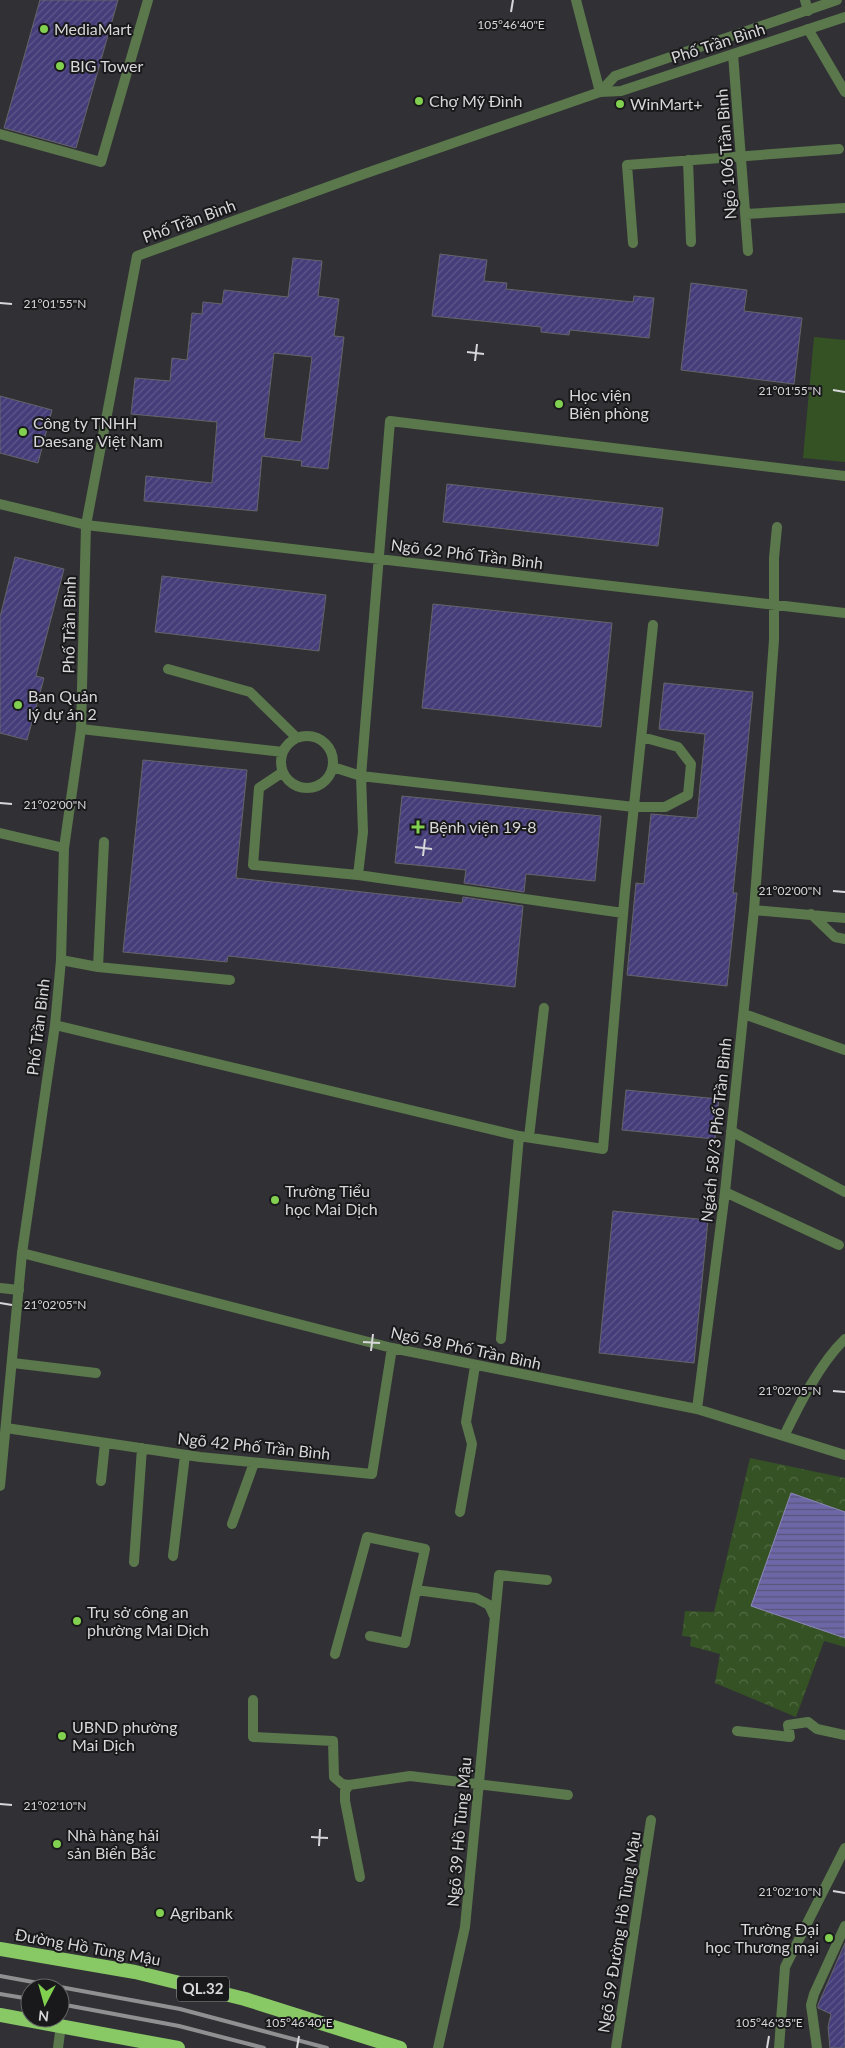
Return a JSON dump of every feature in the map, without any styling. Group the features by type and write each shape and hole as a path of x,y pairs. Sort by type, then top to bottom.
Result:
{"highway":[{"name":"Đường Hồ Tùng Mậu","path":"0,1949 135,1972 245,1999 400,2048"},
{"path":"0,2015 20,2018"},
{"path":"70,2027 178,2048"}],"street":[{"path":"0,134 101,162 148,0"},
{"path":"576,0 600,92"},
{"path":"805,0 808,11"},
{"name":"Phố Trần Bình","path":"600,92 615,76 837,0"},
{"name":"Phố Trần Bình","path":"0,1486 22,1254 55,1025 61,960 64,848 81,729 86,525 137,256 358,176 600,92 621,91 845,17"},
{"path":"808,29 845,92"},
{"name":"Ngõ 106 Trần Bình","path":"733,54 748,252"},
{"path":"633,243 626,165 839,149"},
{"path":"688,160 691,242"},
{"path":"746,214 845,208"},
{"path":"358,875 363,832 361,776 377,559 390,421 845,476"},
{"name":"Ngõ 62 Phố Trần Bình","path":"0,504 86,525 845,613"},
{"name":"Ngách 58/3 Phố Trần Bình","path":"697,1410 725,1192 754,910 775,604 774,558 777,526"},
{"path":"55,1025 524,1137 603,1149 623,913 653,625"},
{"path":"168,669 250,692 297,738"},
{"path":"81,729 283,752"},
{"path":"313,737 320,740 331,751 333,767 325,781 310,788 294,784 283,772 283,752 297,738 313,737"},
{"path":"333,767 361,776 634,807 664,807 688,795 691,764 678,747 642,738"},
{"path":"283,772 259,788 253,864 358,875 623,913"},
{"path":"0,833 64,848"},
{"path":"98,967 104,842"},
{"path":"754,910 845,918"},
{"path":"811,914 835,937 845,938"},
{"path":"61,960 98,967 230,980"},
{"path":"501,1339 524,1137 544,1008"},
{"path":"744,1014 845,1050"},
{"path":"731,1131 845,1192"},
{"path":"725,1192 840,1245"},
{"name":"Ngõ 58 Phố Trần Bình","path":"22,1254 392,1348 697,1410 845,1454"},
{"path":"0,1288 19,1290"},
{"path":"784,1436 795,1412 835,1349 845,1339"},
{"name":"Ngõ 42 Phố Trần Bình","path":"6,1428 254,1464 372,1474 392,1348"},
{"path":"13,1363 96,1373"},
{"path":"460,1512 472,1444 466,1422 475,1366"},
{"path":"100,1481 105,1443"},
{"path":"134,1562 142,1448"},
{"path":"172,1556 185,1455"},
{"path":"232,1524 254,1464"},
{"path":"335,1654 367,1537 424,1549 405,1643 370,1636"},
{"name":"Ngõ 39 Hồ Tùng Mậu","path":"438,2048 465,1927 499,1575 547,1580"},
{"path":"416,1590 476,1598 489,1605 494,1617"},
{"path":"253,1700 253,1737 333,1740 334,1777 342,1784 349,1785 410,1776 568,1795"},
{"path":"737,1731 790,1737 788,1725 808,1722 817,1729 845,1735"},
{"path":"349,1785 345,1791 345,1801 360,1877"},
{"name":"Ngõ 59 Đường Hồ Tùng Mậu","path":"616,2048 651,1820"},
{"path":"779,2048 786,1968 845,1848"},
{"path":"817,2048 811,2005 814,1994 845,1926"},
{"path":"58,2048 61,2028"}],"green space":[{"path":"814,337 845,340 845,462 803,458"},
{"path":"750,1458 845,1478 845,1647 824,1641 796,1717 715,1683 720,1654 690,1646 691,1637 682,1636 685,1611 714,1612"}],"shaded area":[{"path":"791,1493 845,1512 845,1638 751,1606"}],"building":[{"name":"BIG Tower","path":"40,0 118,0 76,148 4,128"},
{"path":"440,254 487,260 484,281 507,283 506,289 633,302 634,296 654,298 649,338 570,330 569,335 541,332 541,327 432,316"},
{"path":"293,258 322,261 318,296 339,299 334,336 344,337 328,469 301,466 302,461 262,456 257,511 144,501 146,476 212,483 217,422 131,414 135,378 170,381 172,358 187,360 192,313 202,314 203,302 222,304 224,290 288,297","holes":["274,353 312,357 301,442 264,438"]},
{"path":"691,283 747,290 744,311 802,318 794,384 681,370"},
{"name":"Công ty TNHH Daesang Việt Nam","path":"0,396 52,410 38,463 0,453"},
{"path":"447,484 663,508 658,546 443,522"},
{"path":"15,557 64,569 36,676 44,678 27,740 0,733 0,617"},
{"path":"162,576 326,595 319,651 155,632"},
{"path":"433,604 612,623 601,727 422,708"},
{"path":"664,683 753,692 733,893 737,893 727,986 627,975 636,883 644,884 651,814 697,818 705,734 659,729"},
{"path":"143,760 247,770 236,878 462,903 463,897 523,906 515,987 228,956 227,962 123,952"},
{"path":"402,796 601,816 595,881 526,874 524,892 464,883 466,870 395,863"},
{"path":"626,1090 719,1099 715,1139 622,1130"},
{"path":"613,1211 708,1220 694,1363 599,1353"},
{"path":"845,1943 845,2048 830,2048 828,2027 831,2014 818,2008 818,2005"}],"railway":[{"path":"0,1976 180,2009 327,2048"},
{"path":"0,1994 20,1997"},
{"path":"70,2006 179,2026 264,2048"}],"place":[{"name":"MediaMart","path":"44,29"},
{"name":"BIG Tower","path":"60,66"},
{"name":"Chợ Mỹ Đình","path":"419,101"},
{"name":"WinMart+","path":"620,104"},
{"name":"Học viện Biên phòng","path":"559,404"},
{"name":"Công ty TNHH Daesang Việt Nam","path":"23,432"},
{"name":"Ban Quản lý dự án 2","path":"18,705"},
{"name":"Bệnh viện 19-8","path":"418,827"},
{"name":"Trường Tiểu học Mai Dịch","path":"275,1200"},
{"name":"Trụ sở công an phường Mai Dịch","path":"77,1621"},
{"name":"UBND phường Mai Dịch","path":"62,1736"},
{"name":"Nhà hàng hải sản Biển Bắc","path":"57,1844"},
{"name":"Agribank","path":"160,1913"},
{"name":"Trường Đại học Thương mại","path":"829,1938"}]}
